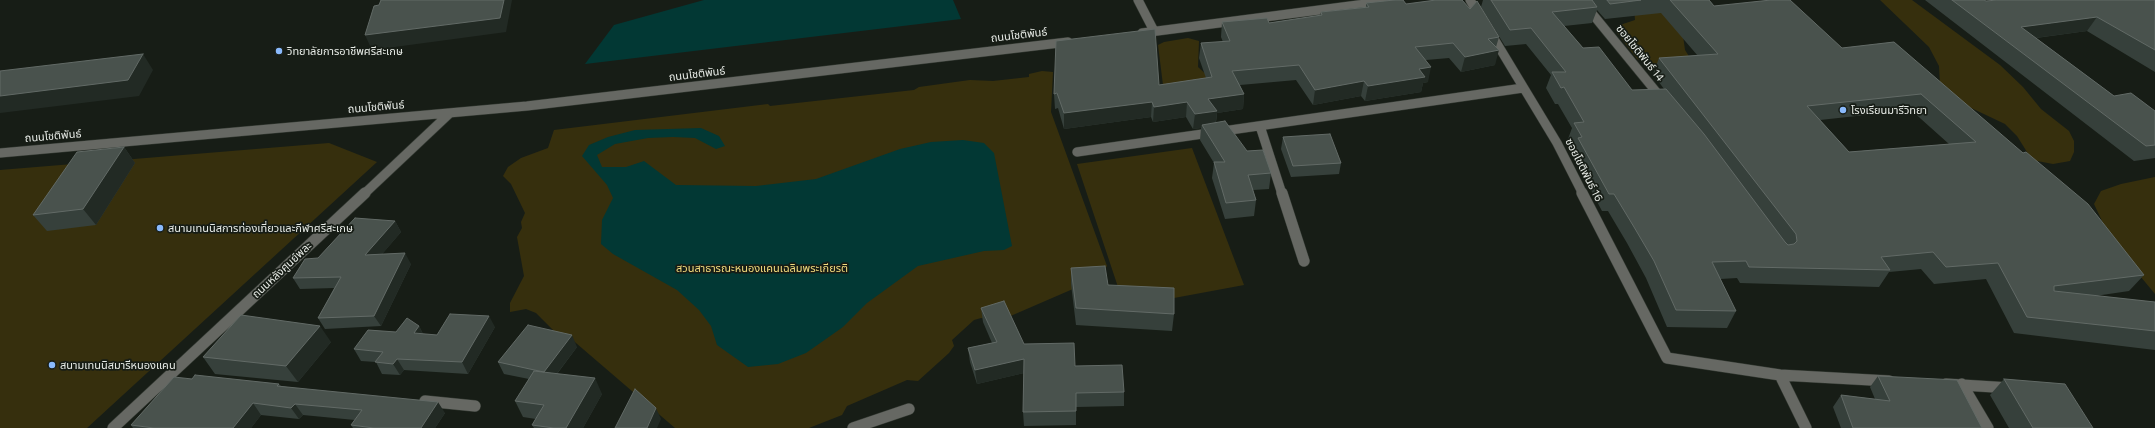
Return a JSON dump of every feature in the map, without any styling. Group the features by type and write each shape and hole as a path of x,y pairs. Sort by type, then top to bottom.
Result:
{"street":[{"path":"1138,0 1154,31"},
{"path":"1131,34 1396,0"},
{"name":"ซอยโชติพันธ์ 16","path":"1470,0 1557,143 1667,358 1780,375"},
{"name":"ซอยโชติพันธ์ 14","path":"1581,0 1666,104"},
{"name":"ถนนโชติพันธ์","path":"0,153 535,105 1076,41"},
{"path":"1077,152 1523,88"},
{"name":"ถนนหลังศูนย์พละ","path":"113,428 450,113"},
{"path":"1260,126 1304,261"},
{"path":"1806,428 1780,375 1899,381"},
{"path":"168,376 184,378"},
{"path":"1930,383 2021,389"},
{"path":"1962,384 1988,428"},
{"path":"412,400 475,406"},
{"path":"853,428 909,409"}],"green space":[{"path":"1880,0 1912,0 2000,65 2023,87 2041,109 2069,131 2074,141 2074,152 2070,161 2053,164 2032,160 2017,136 2005,124 1967,106 1940,84 1939,66 1929,47"},
{"path":"1634,7 1659,7 1682,29 1685,50 1692,61 1658,67 1637,59 1615,30 1620,25 1635,20"},
{"path":"1188,38 1199,41 1198,67 1212,80 1164,93 1158,45 1164,42"},
{"name":"สวนสาธารณะหนองแคนเฉลิมพระเกียรติ","path":"1042,71 1053,72 1051,112 1107,266 1096,279 999,321 981,318 974,320 952,340 954,346 949,353 918,381 907,380 847,406 842,415 809,428 675,428 569,337 554,331 536,313 526,309 510,312 510,303 524,276 517,237 522,228 521,222 525,213 511,184 503,176 508,167 521,158 548,148 554,130 768,104 770,106 914,90 919,87 970,80 993,81 1029,77 1029,74"},
{"path":"329,143 377,162 87,428 0,428 0,170"},
{"path":"1192,148 1244,285 1174,298 1121,296 1077,164"},
{"path":"2155,177 2155,294 2112,242 2094,204 2101,191 2121,184"}],"water":[{"path":"704,0 953,0 961,19 585,64 614,25"},
{"path":"701,128 719,136 725,146 716,149 695,138 648,138 615,144 597,155 602,167 626,167 644,161 676,185 756,186 816,179 900,149 931,142 963,140 984,143 994,153 1012,246 1004,250 984,251 918,266 867,303 843,327 806,353 778,364 748,367 717,345 711,326 699,310 677,290 613,254 601,244 602,220 613,198 607,185 582,156 589,145 608,137 635,130"}],"building":[{"path":"381,0 504,0 500,18 365,35 374,6 379,5"},
{"path":"1403,0 1406,4 1436,0 1462,0 1470,9 1477,1 1499,37 1488,39 1499,50 1465,57 1453,43 1415,47 1431,67 1419,69 1425,77 1368,86 1364,81 1315,90 1299,65 1232,71 1244,94 1208,99 1217,111 1195,114 1187,102 1154,107 1152,102 1064,113 1057,93 1054,94 1056,41 1155,29 1159,85 1212,77 1201,43 1230,41 1222,22 1267,18 1269,23 1322,15 1321,12 1369,7 1366,3"},
{"path":"1491,0 1592,0 1597,7 1552,12 1583,48 1599,47 1632,90 1666,89 1704,134 1788,245 1794,244 1797,241 1796,234 1659,58 1718,54 1670,0 1709,0 1714,6 1771,0 1790,0 1842,48 1894,42 2023,153 2026,152 2088,204 2144,275 2054,286 2054,291 2155,302 2155,331 2027,317 1998,263 1946,267 1933,252 1881,257 1890,270 1749,267 1746,261 1712,262 1736,311 1676,310 1654,261 1614,194 1609,194 1578,138 1582,137 1574,123 1584,122 1564,87 1561,88 1552,72 1566,72 1531,28 1510,30","holes":["1921,94 1976,142 1849,152 1807,106"]},
{"path":"1607,0 1641,0 1610,4"},
{"path":"1952,0 2155,0 2155,50 2097,17 2021,27 2114,96 2131,93 2155,111 2155,145 2146,146"},
{"path":"143,54 128,80 0,96 0,71"},
{"path":"1225,121 1247,151 1263,150 1271,173 1248,175 1256,200 1226,203 1214,162 1225,162 1202,125"},
{"path":"1330,134 1341,163 1293,166 1283,137"},
{"path":"124,147 83,209 33,215 77,152"},
{"path":"355,218 395,221 365,255 405,253 374,316 318,318 341,277 293,278 305,259 318,258"},
{"path":"1105,266 1108,285 1174,288 1174,314 1076,308 1071,268"},
{"path":"1004,301 1024,344 1074,343 1075,366 1122,365 1124,392 1076,393 1076,411 1023,412 1024,359 975,370 968,348 997,342 981,308"},
{"path":"450,314 489,316 462,362 397,359 393,364 375,362 383,352 354,349 368,330 396,332 407,318 419,326 414,333 437,335"},
{"path":"241,315 320,326 286,366 203,357"},
{"path":"528,325 572,335 544,372 498,362"},
{"path":"534,371 595,378 566,428 532,425 544,405 515,401"},
{"path":"195,375 279,384 277,386 438,402 421,428 374,428 351,425 362,410 295,404 291,408 253,403 233,428 154,428 131,425 174,377 192,379"},
{"path":"1878,376 1957,380 1982,428 1853,428 1841,395 1890,401"},
{"path":"2004,379 2065,384 2093,428 2033,428"},
{"path":"635,389 656,408 647,428 615,428"}],"place":[{"name":"วิทยาลัยการอาชีพศรีสะเกษ","path":"279,51"},
{"name":"โรงเรียนมารีวิทยา","path":"1843,110"},
{"name":"สนามเทนนิสการท่องเที่ยวและกีฬาศรีสะเกษ","path":"160,228"},
{"name":"สนามเทนนิสมารีหนองแคน","path":"52,365"}]}
